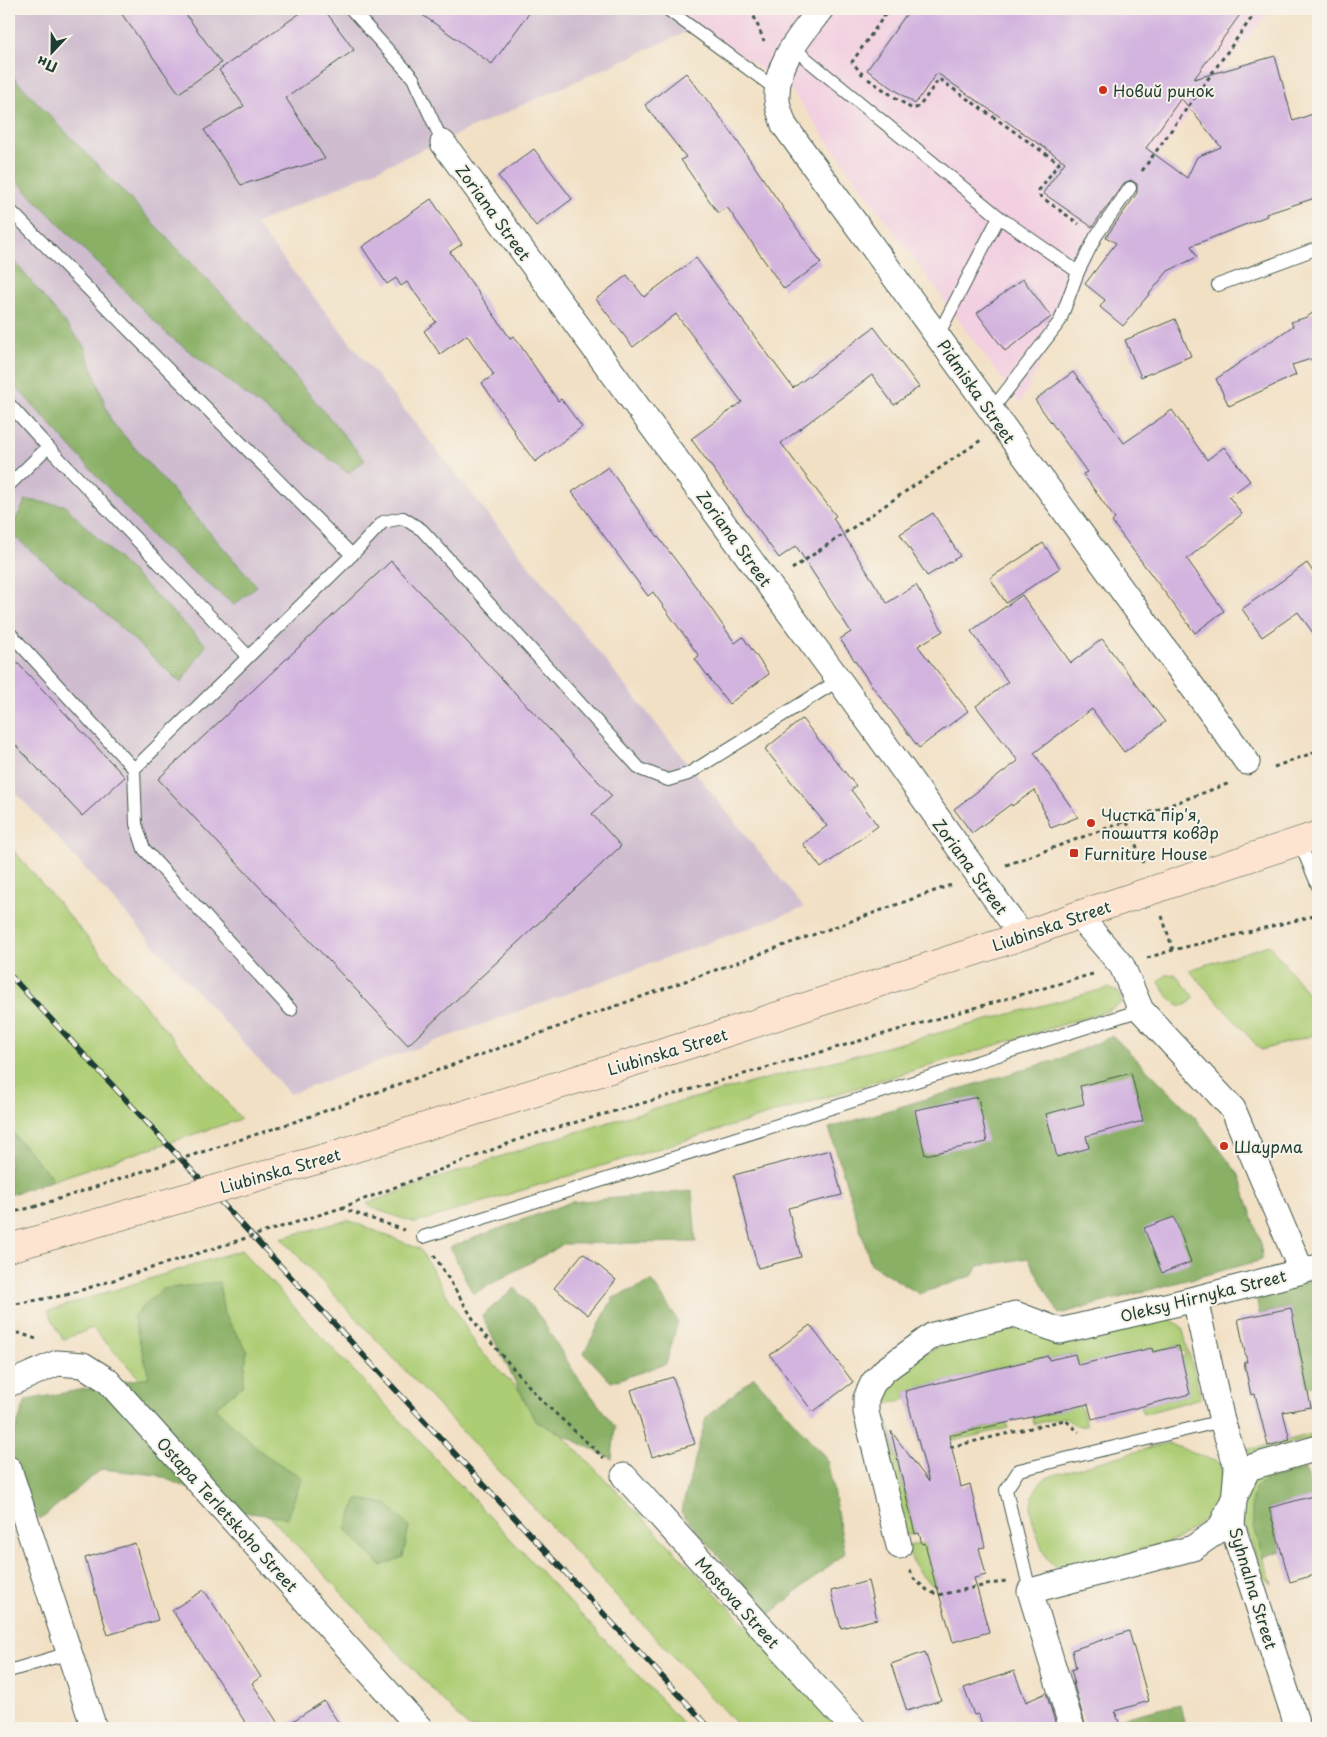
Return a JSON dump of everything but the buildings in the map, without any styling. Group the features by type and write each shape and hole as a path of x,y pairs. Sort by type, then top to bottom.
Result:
{"main road":[{"name":"Liubinska Street","path":"9,1248 324,1158 702,1040 1022,936 1078,914 1309,838"}],"street":[{"name":"Pidmiska Street","path":"821,9 792,47 778,77 777,101 784,125 938,335 1250,771"},
{"name":"Zoriana Street","path":"443,143 840,680 1022,936"},
{"name":"Oleksy Hirnyka Street","path":"899,1546 866,1412 866,1398 873,1383 885,1370 933,1335 1015,1314 1060,1330 1195,1299 1310,1268 1233,1109 1141,1010 1122,966 1078,914"},
{"name":"Syhnalna Street","path":"1195,1299 1222,1421 1237,1467 1232,1525 1298,1728"},
{"name":"Ostapa Terletskoho Street","path":"9,1384 57,1363 82,1364 107,1380 420,1728"},
{"path":"1072,1728 1028,1584 1193,1548 1220,1529 1236,1490 1248,1468 1318,1448"},
{"path":"9,1469 94,1728"},
{"name":"Mostova Street","path":"624,1476 853,1728"}],"lane":[{"path":"351,9 413,78 443,143"},
{"path":"667,9 777,90"},
{"path":"792,47 999,217 1078,272"},
{"path":"997,418 1060,321 1078,272 1096,236 1130,188"},
{"path":"9,209 352,555"},
{"path":"938,335 999,217"},
{"path":"1218,285 1318,248"},
{"path":"9,404 248,656"},
{"path":"9,485 48,447"},
{"path":"134,769 352,555 383,522 403,518 422,530 640,769 668,780 688,774 840,680"},
{"path":"9,632 134,769 136,824 144,849 291,1010"},
{"path":"1309,838 1318,886"},
{"path":"423,1237 1141,1010"},
{"path":"1028,1584 1006,1490 1018,1470 1222,1421"},
{"path":"9,1671 69,1653"}],"path":[{"path":"889,9 852,62 863,75 912,109 919,107 939,79 1059,163 1039,190 1040,196 1096,236"},
{"path":"1130,188 1258,9"},
{"path":"769,585 997,418"},
{"path":"9,1213 34,1207 300,1120 977,875 1250,771 1318,751"},
{"path":"9,1306 66,1295 340,1208 528,1136 1173,950 1318,915"},
{"path":"340,1208 423,1237 480,1330 541,1400 624,1476"},
{"path":"950,1447 1065,1420 1081,1433"},
{"path":"899,1546 914,1579 927,1590 938,1595 1028,1584"}],"shaded area":[{"path":"9,9 658,9 689,31 255,224 804,908 290,1094 9,785"},
{"path":"658,9 1273,9 1226,64 1108,224 1020,404 790,89 715,37 689,31"}],"green space":[{"path":"9,73 250,324 365,460 348,473 167,334 9,173"},
{"path":"9,255 84,346 111,421 257,586 234,605 157,542 9,379"},
{"path":"26,500 64,505 206,645 181,683 100,609 9,532"},
{"path":"9,845 241,1119 54,1180 9,1129"},
{"path":"1269,945 1318,1006 1318,1034 1261,1050 1189,970"},
{"path":"1175,974 1195,998 1185,1005 1177,1004 1173,1001 1159,982 1166,975"},
{"path":"1108,988 1118,992 1122,1003 1107,1011 415,1223 372,1208 367,1203 534,1145 649,1110"},
{"path":"1113,1036 1195,1117 1239,1175 1261,1244 1262,1260 1059,1314 1028,1258 979,1266 972,1276 919,1294 871,1264 829,1128 1056,1060"},
{"path":"9,1129 54,1180 9,1195"},
{"path":"692,1191 696,1242 564,1244 473,1294 450,1247 571,1202"},
{"path":"348,1220 420,1249 477,1347 846,1728 740,1728 281,1238"},
{"path":"241,1250 687,1728 469,1728 92,1328 63,1340 48,1311"},
{"path":"1311,1280 1318,1303 1319,1319 1318,1396 1316,1385 1302,1388 1300,1352 1291,1308 1259,1314 1256,1293"},
{"path":"652,1281 678,1321 666,1364 611,1382 584,1353 613,1298"},
{"path":"219,1282 224,1314 247,1350 243,1385 215,1408 264,1454 302,1478 287,1518 243,1512 157,1475 102,1469 40,1519 9,1484 9,1448 26,1400 149,1377 133,1316 162,1289"},
{"path":"515,1288 540,1317 574,1372 615,1427 612,1459 535,1421 482,1316"},
{"path":"1167,1317 1182,1327 1201,1398 1143,1414 1141,1406 1190,1394 1181,1357 1186,1356 1185,1351 1181,1351 1180,1345 1153,1352 1152,1348 1079,1370 1075,1354 1049,1360 1048,1356 905,1391 907,1399 883,1404 884,1409 877,1411 879,1420 887,1418 915,1534 903,1536 873,1405 893,1374 924,1354 941,1346 987,1332"},
{"path":"754,1377 827,1459 845,1553 769,1615 681,1512 706,1418"},
{"path":"1080,1405 1087,1426 1075,1424 1065,1417 1034,1424 1032,1417"},
{"path":"1007,1423 1008,1428 952,1441 951,1436"},
{"path":"1318,1432 1318,1437 1245,1455 1243,1450 1268,1446"},
{"path":"1168,1443 1230,1467 1219,1499 1205,1518 1176,1540 1081,1567 1062,1568 1052,1564 1042,1548 1031,1512 1031,1504 1036,1488 1040,1483 1055,1475"},
{"path":"1304,1462 1305,1470 1260,1483 1263,1557 1272,1584 1264,1577 1240,1512 1249,1480"},
{"path":"1305,1470 1313,1496 1269,1508 1281,1551 1263,1557 1252,1516 1253,1496 1257,1487 1264,1481"},
{"path":"357,1499 387,1504 409,1526 403,1557 381,1566 346,1529"},
{"path":"925,1543 936,1587 917,1570 907,1546"},
{"path":"1180,1704 1185,1728 1121,1728 1118,1719"}],"railway":[{"path":"9,974 710,1728"}],"place":[{"name":"Новий ринок","path":"1103,90"},
{"name":"Чистка пір'я, пошиття ковдр","path":"1091,823"},
{"name":"Furniture House","path":"1074,853"},
{"name":"Шаурма","path":"1224,1146"}]}
